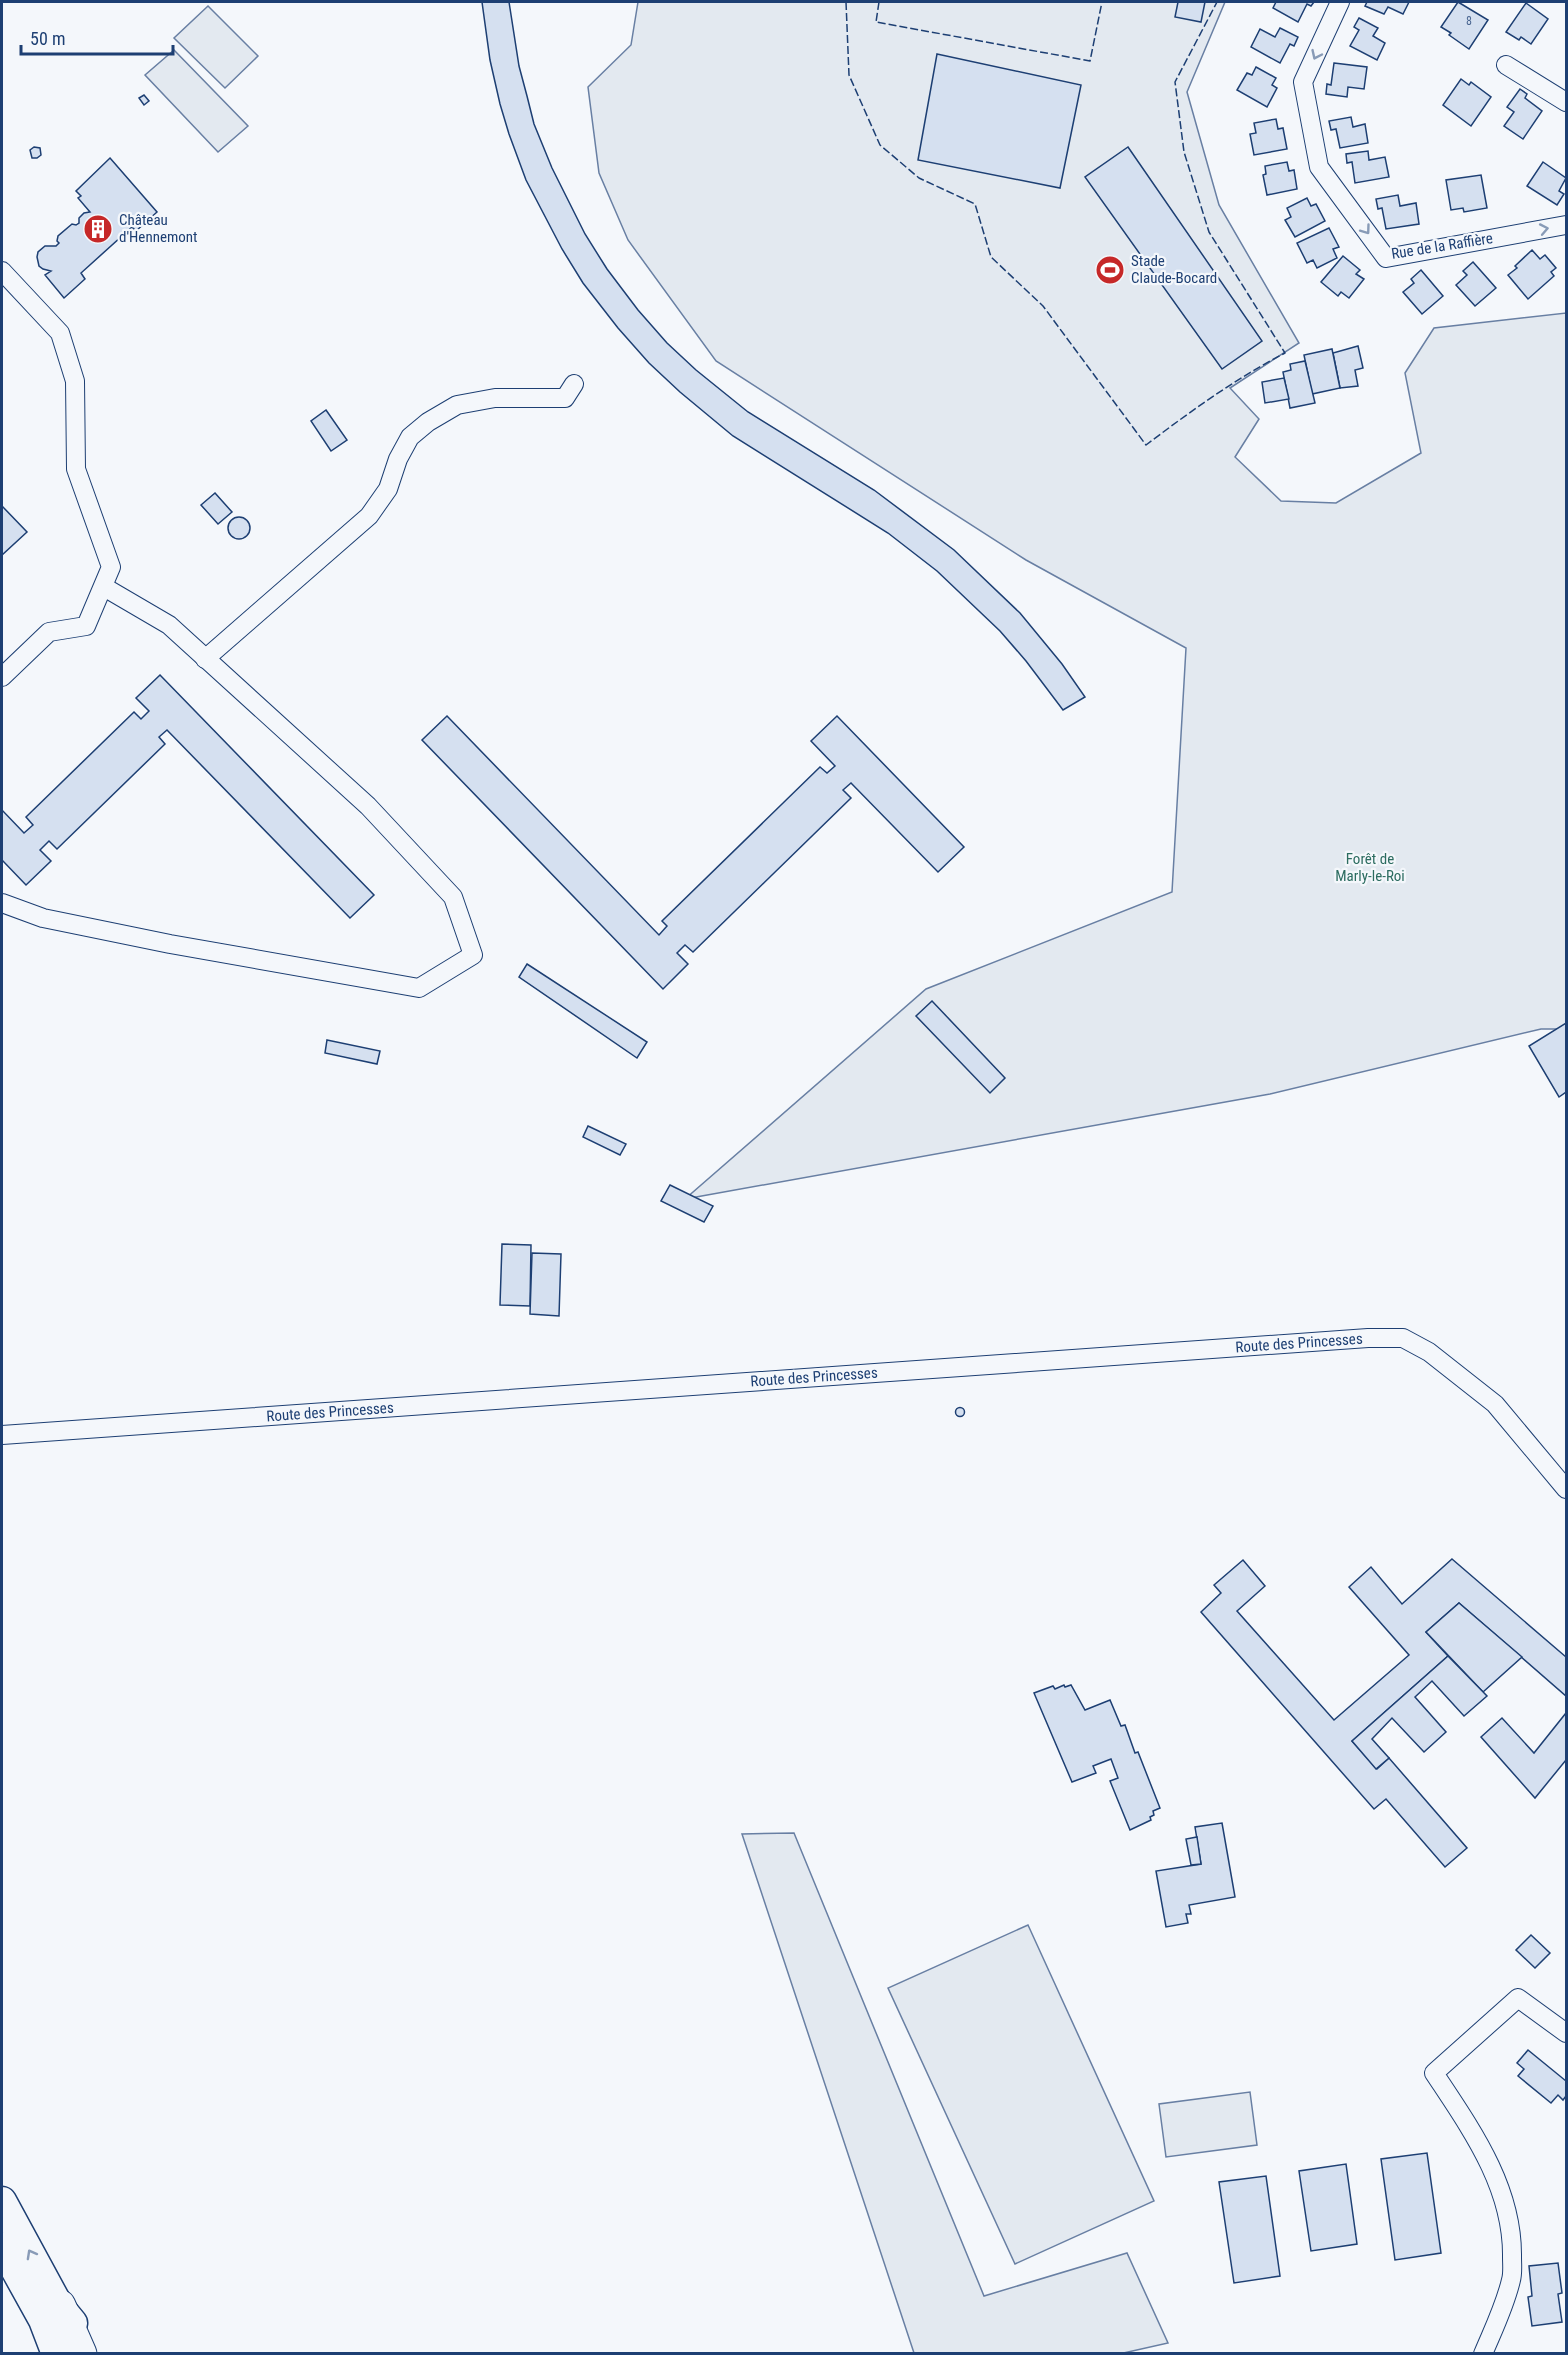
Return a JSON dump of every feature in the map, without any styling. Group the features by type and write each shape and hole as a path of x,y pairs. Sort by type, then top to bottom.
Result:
{"highway":[{"path":"51,2313 69,2354"},
{"path":"51,2313 80,2354"}],"main road":[{"path":"2,2201 51,2313 57,2354"},
{"path":"2,2246 51,2313 84,2337 93,2354"}],"street":[{"name":"Rue de la Raffière","path":"1340,2 1303,82 1319,166 1386,258 1566,225"},
{"path":"1506,65 1566,102"},
{"path":"2,271 60,333 75,381 76,469 111,567 86,626 49,632 2,677"},
{"path":"205,659 369,516 388,489 398,459 410,437 428,422 458,405 495,398 565,398 574,384"},
{"path":"2,903 55,921 170,944 419,987 473,955 453,897 368,806 169,625 104,587"},
{"name":"Route des Princesses","path":"2,1435 1368,1338 1403,1338 1429,1352 1495,1404 1566,1489"},
{"path":"1483,2354 1500,2316 1512,2278 1513,2234 1505,2199 1476,2137 1434,2073 1518,1998 1566,2033"}],"green space":[{"name":"Forêt de Marly-le-Roi","path":"638,2 1225,2 1187,92 1219,205 1299,343 1230,388 1259,419 1235,457 1281,501 1336,503 1421,453 1405,373 1434,328 1566,313 1566,1029 1541,1029 1270,1094 685,1199 926,989 1172,892 1186,648 1026,560 716,361 628,240 599,173 588,87 631,45"},
{"path":"208,6 258,56 225,88 174,38"},
{"path":"174,50 248,126 218,152 145,75"},
{"path":"794,1833 984,2296 1127,2253 1168,2343 1119,2354 914,2353 742,1834"},
{"path":"1028,1925 1154,2201 1015,2264 888,1988"},
{"path":"1250,2092 1257,2145 1166,2157 1159,2104"}],"building":[{"path":"482,2 509,2 519,66 534,124 552,168 585,234 607,269 638,310 667,343 696,370 748,412 874,490 954,550 1020,613 1062,664 1085,697 1063,710 1000,631 937,571 888,533 733,436 649,363 618,328 583,283 562,249 526,180 500,104 490,60"},
{"path":"1178,2 1205,2 1201,22 1175,17"},
{"path":"1276,2 1314,2 1311,6 1307,4 1298,22 1273,8"},
{"path":"1367,2 1409,2 1403,14 1388,7 1384,14 1365,6"},
{"path":"1458,2 1488,20 1469,49 1441,27"},
{"path":"1526,3 1548,19 1531,44 1521,37 1519,40 1506,32"},
{"path":"1359,18 1378,28 1373,36 1385,43 1377,60 1350,46 1359,30 1354,27"},
{"path":"1280,28 1298,37 1294,46 1290,44 1280,63 1251,47 1260,29 1275,37"},
{"path":"937,54 1081,85 1060,188 918,160"},
{"path":"1334,63 1367,67 1364,89 1348,87 1347,97 1326,94 1327,84 1331,85"},
{"path":"1256,67 1276,78 1272,85 1277,88 1267,107 1237,90 1247,73 1252,75"},
{"path":"1461,79 1469,85 1471,82 1491,97 1471,126 1443,105"},
{"path":"1520,89 1527,94 1525,98 1542,111 1523,139 1504,126 1514,112 1507,107"},
{"path":"144,95 149,101 144,105 139,98"},
{"path":"1351,117 1353,127 1365,124 1368,143 1340,148 1336,129 1331,130 1329,121"},
{"path":"1276,119 1278,129 1283,128 1287,149 1254,155 1250,134 1256,133 1254,123"},
{"path":"34,147 40,148 41,155 37,158 32,158 30,150"},
{"path":"1128,147 1262,341 1222,369 1085,177"},
{"path":"1368,151 1369,160 1385,157 1389,177 1355,183 1352,162 1347,163 1346,154"},
{"name":"Château d'Hennemont","path":"110,158 157,212 136,231 132,227 81,273 85,279 64,298 45,275 51,271 39,266 38,252 45,246 56,246 59,243 58,236 72,224 79,223 79,218 84,213 90,212 78,198 81,196 76,191"},
{"path":"1287,162 1289,171 1294,170 1297,189 1267,195 1263,175 1266,174 1265,166"},
{"path":"1543,162 1566,178 1559,191 1564,194 1557,205 1527,186"},
{"path":"1481,175 1487,208 1464,212 1463,208 1451,210 1446,180"},
{"path":"1398,195 1400,206 1416,203 1419,224 1386,229 1382,208 1378,209 1376,199"},
{"path":"1307,198 1311,206 1316,204 1325,221 1295,237 1285,220 1291,217 1287,208"},
{"path":"1329,228 1339,247 1333,249 1337,258 1317,268 1313,260 1307,263 1297,243"},
{"path":"1532,250 1540,259 1545,255 1556,268 1551,272 1554,276 1528,299 1508,275"},
{"path":"1343,256 1360,270 1356,274 1364,279 1349,298 1341,292 1338,296 1321,282"},
{"path":"1473,262 1496,288 1475,306 1456,285 1467,275 1463,271"},
{"path":"1421,270 1443,296 1422,314 1403,292 1414,283 1411,279"},
{"path":"1358,346 1363,368 1355,370 1358,386 1340,388 1333,353"},
{"path":"1332,349 1340,388 1312,394 1304,355"},
{"path":"1305,361 1315,403 1290,408 1283,372 1291,370 1290,364"},
{"path":"1284,378 1289,399 1265,403 1262,382"},
{"path":"326,410 347,440 331,451 311,421"},
{"path":"215,493 232,512 218,524 201,505"},
{"path":"2,506 27,532 2,555"},
{"path":"239,517 249,524 250,528 243,538 239,539 229,532 228,528 235,518"},
{"path":"160,675 374,895 350,918 167,730 159,737 165,744 57,849 49,841 40,850 51,861 26,885 2,860 2,810 24,833 33,825 26,817 134,712 141,719 149,711 136,698"},
{"path":"447,716 659,935 667,926 662,921 820,767 827,773 835,766 811,741 837,716 964,847 938,872 851,783 843,790 851,798 693,952 685,945 677,953 688,964 663,989 422,740"},
{"path":"527,964 647,1042 637,1058 519,977"},
{"path":"932,1001 1005,1078 990,1093 916,1016"},
{"path":"1566,1023 1566,1092 1559,1097 1529,1046"},
{"path":"327,1040 380,1051 377,1064 325,1053"},
{"path":"588,1126 626,1144 620,1155 583,1137"},
{"path":"670,1185 713,1206 704,1222 661,1201"},
{"path":"502,1244 531,1245 530,1306 500,1305"},
{"path":"532,1253 561,1254 559,1316 530,1314"},
{"path":"960,1408 964,1412 960,1416 956,1412"},
{"path":"1452,1559 1566,1657 1566,1696 1459,1603 1426,1632 1448,1656 1352,1741 1377,1769 1389,1758 1467,1848 1445,1867 1386,1799 1374,1809 1201,1612 1221,1593 1214,1585 1243,1560 1265,1586 1237,1611 1334,1720 1409,1655 1349,1587 1371,1567 1402,1604"},
{"path":"1459,1603 1522,1657 1483,1692 1426,1632"},
{"path":"1448,1656 1487,1696 1464,1716 1432,1681 1415,1697 1446,1732 1424,1752 1392,1718 1372,1739 1389,1758 1376,1769 1352,1741"},
{"path":"1064,1685 1065,1687 1071,1685 1085,1710 1110,1700 1121,1726 1125,1725 1135,1753 1138,1752 1160,1808 1153,1811 1154,1815 1150,1817 1151,1820 1130,1830 1110,1781 1118,1778 1111,1759 1093,1766 1096,1773 1072,1782 1034,1693 1053,1686 1055,1689"},
{"path":"1566,1713 1566,1760 1535,1798 1481,1737 1502,1718 1534,1753"},
{"path":"1222,1823 1235,1897 1189,1905 1191,1914 1186,1914 1188,1923 1166,1927 1156,1871 1201,1864 1195,1827"},
{"path":"1197,1837 1201,1864 1191,1865 1186,1839"},
{"path":"1531,1935 1550,1953 1535,1968 1516,1950"},
{"path":"1528,2050 1566,2081 1566,2096 1563,2100 1558,2095 1551,2103 1518,2076 1524,2069 1517,2063"},
{"path":"1427,2153 1441,2253 1395,2260 1381,2159"},
{"path":"1346,2164 1357,2244 1311,2251 1299,2171"},
{"path":"1266,2176 1280,2276 1234,2283 1219,2182"},
{"path":"1558,2263 1562,2293 1558,2294 1562,2322 1532,2326 1528,2297 1532,2296 1529,2266"}],"fence":[{"path":"846,2 849,75 880,145 919,178 975,204 991,257 1043,306 1146,445 1214,396 1285,353 1209,232 1184,152 1175,82 1217,2"},
{"path":"879,2 876,22 1090,61 1102,2"}],"place":[{"name":"Château d'Hennemont","path":"98,229"},
{"name":"Stade Claude-Bocard","path":"1110,270"}]}
